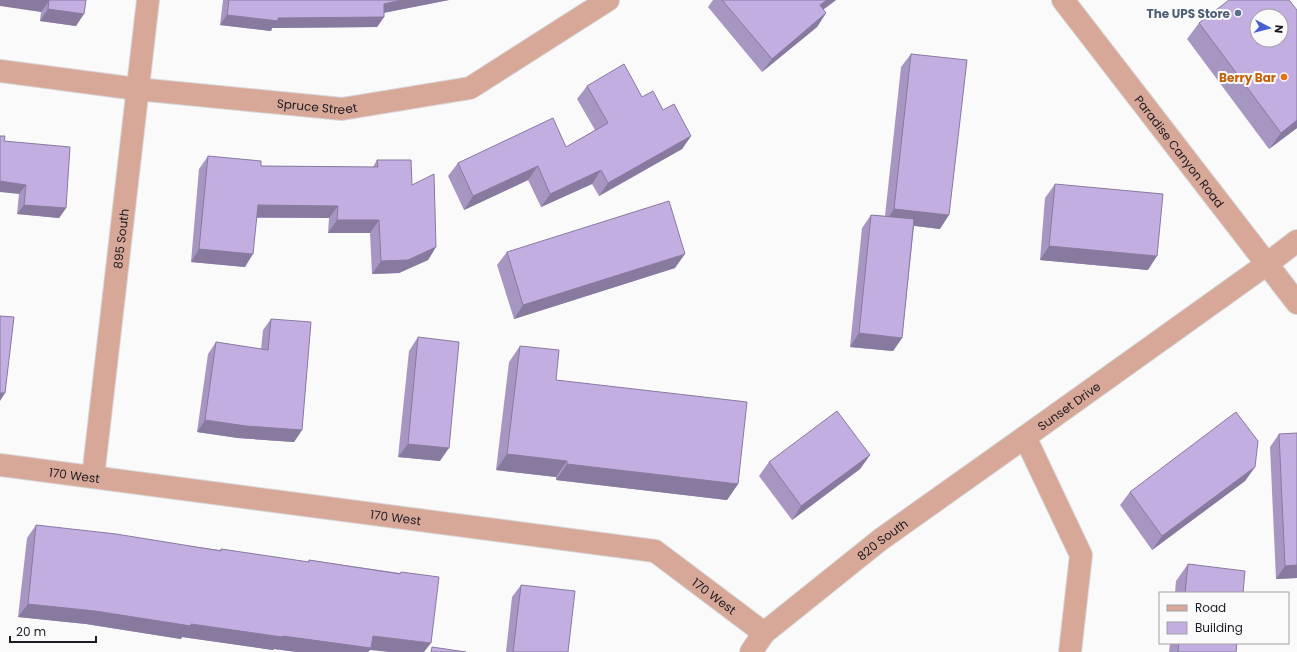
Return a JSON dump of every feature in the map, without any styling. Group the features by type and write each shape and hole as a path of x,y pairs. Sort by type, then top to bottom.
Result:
{"street":[{"name":"895 South","path":"93,477 148,0"},
{"name":"Spruce Street","path":"0,71 137,89 342,109 470,88 608,0"},
{"name":"Paradise Canyon Road","path":"1063,0 1297,303"},
{"name":"Sunset Drive","path":"1070,652 1081,555 1024,437 1297,241"},
{"name":"820 South","path":"751,652 764,633 880,540 1024,437"},
{"name":"170 West","path":"0,465 655,551 764,633"}],"building":[{"path":"49,0 86,0 84,14 48,9"},
{"path":"229,0 402,0 384,4 384,17 278,18 278,21 227,15"},
{"path":"722,0 827,0 820,5 826,13 772,59"},
{"path":"1229,0 1289,0 1297,10 1297,120 1281,133 1199,23"},
{"path":"911,54 967,60 949,215 894,209"},
{"path":"624,64 642,97 653,91 663,110 674,104 691,136 608,183 601,170 550,194 538,166 473,196 458,163 553,118 566,147 608,123 587,86"},
{"path":"0,136 5,136 4,141 70,147 66,208 24,205 26,185 0,181"},
{"path":"208,156 261,161 261,166 378,167 377,160 411,160 412,185 434,174 436,247 408,260 381,261 379,220 337,220 338,206 258,205 253,254 199,249"},
{"path":"1055,184 1163,194 1157,256 1049,246"},
{"path":"669,201 685,254 523,305 507,252"},
{"path":"871,215 914,219 902,338 859,333"},
{"path":"0,316 14,317 5,393 0,393"},
{"path":"271,319 311,322 302,430 246,426 205,420 216,342 268,350"},
{"path":"418,337 459,342 449,448 408,444"},
{"path":"520,346 559,350 556,380 747,402 738,484 567,464 567,461 507,454"},
{"path":"837,411 870,455 801,506 769,462"},
{"path":"1236,412 1258,441 1255,467 1162,536 1130,492"},
{"path":"1297,433 1297,565 1285,566 1279,434"},
{"path":"36,525 116,534 221,551 221,549 309,562 309,560 400,574 401,572 439,577 431,643 373,636 371,648 191,624 191,626 95,611 28,604"},
{"path":"1188,564 1245,571 1243,592 1185,592"},
{"path":"521,585 575,591 568,652 513,652"},
{"path":"1179,644 1237,644 1236,652 1178,652"},
{"path":"432,647 466,652 431,652"}],"place":[{"name":"The UPS Store","path":"1238,13"},
{"name":"Berry Bar","path":"1284,77"}]}
